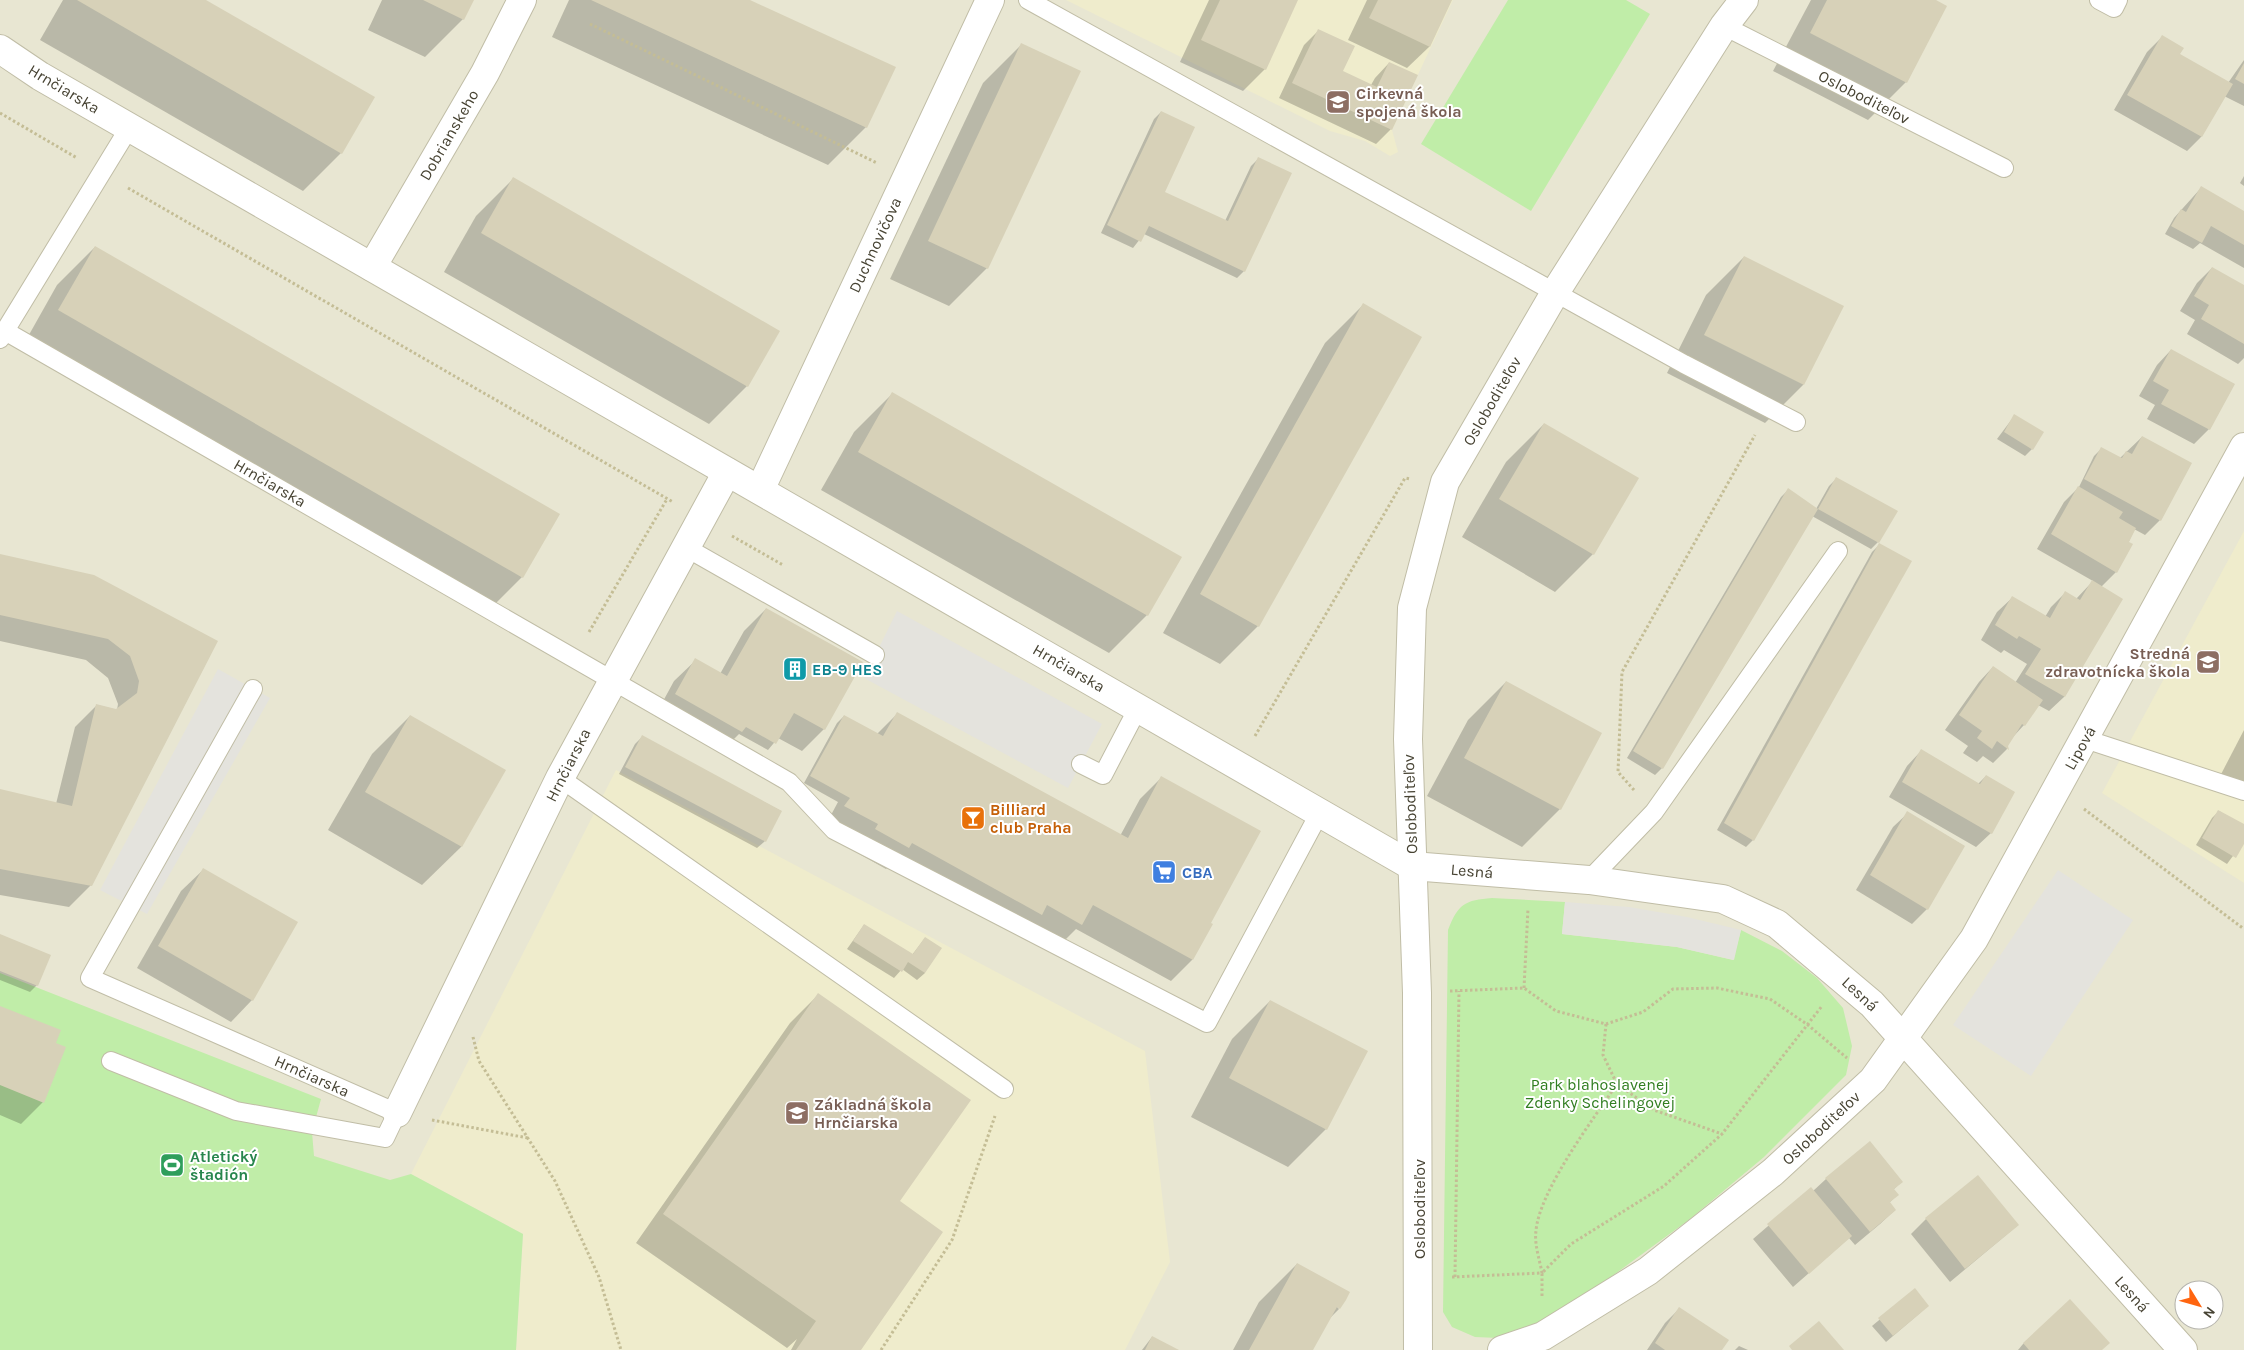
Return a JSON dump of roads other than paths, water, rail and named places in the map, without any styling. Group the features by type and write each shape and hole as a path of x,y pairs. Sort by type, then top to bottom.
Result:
{"street":[{"name":"Dobrianskeho","path":"372,267 485,74 522,0"},
{"name":"Duchnovičova","path":"760,490 990,0"},
{"name":"Osloboditeľov","path":"1418,1350 1417,992 1408,739 1412,608 1445,482 1556,292 1724,26 1744,0"},
{"name":"Hrnčiarska","path":"0,49 40,76 129,128 1412,866"},
{"name":"Lipová","path":"1902,1039 1974,939 2244,447"},
{"name":"Hrnčiarska","path":"397,1113 560,778 727,472"},
{"name":"Lesná","path":"1412,866 1589,880 1723,899 1777,924 1872,1004 2183,1350"},
{"name":"Osloboditeľov","path":"1502,1350 1543,1336 1648,1271 1773,1172 1873,1080 1902,1039"}],"lane":[{"path":"1028,0 1684,364 1796,422"},
{"path":"2099,0 2114,8 2118,0"},
{"name":"Osloboditeľov","path":"1724,26 2004,168"},
{"name":"Hrnčiarska","path":"129,128 2,335 574,658 612,682"},
{"path":"685,548 875,655"},
{"path":"1589,880 1654,812 1838,551"},
{"path":"612,682 789,782 834,830 1208,1023 1320,812"},
{"name":"Hrnčiarska","path":"253,689 90,978 397,1113"},
{"path":"1080,764 1103,776 1138,708"},
{"path":"2085,739 2244,791"},
{"path":"560,778 1004,1089"},
{"path":"111,1061 236,1111 385,1138 397,1113"}],"place":[{"name":"Cirkevná spojená škola","path":"1338,102"},
{"name":"Stredná zdravotnícka škola","path":"2208,662"},
{"name":"EB-9 HES","path":"795,669"},
{"name":"Billiard club Praha","path":"973,818"},
{"name":"CBA","path":"1164,872"},
{"name":"Základná škola Hrnčiarska","path":"797,1113"},
{"name":"Atletický štadión","path":"172,1165"}],"park label":[{"name":"Park blahoslavenej Zdenky Schelingovej","path":"1600,1093"}]}
